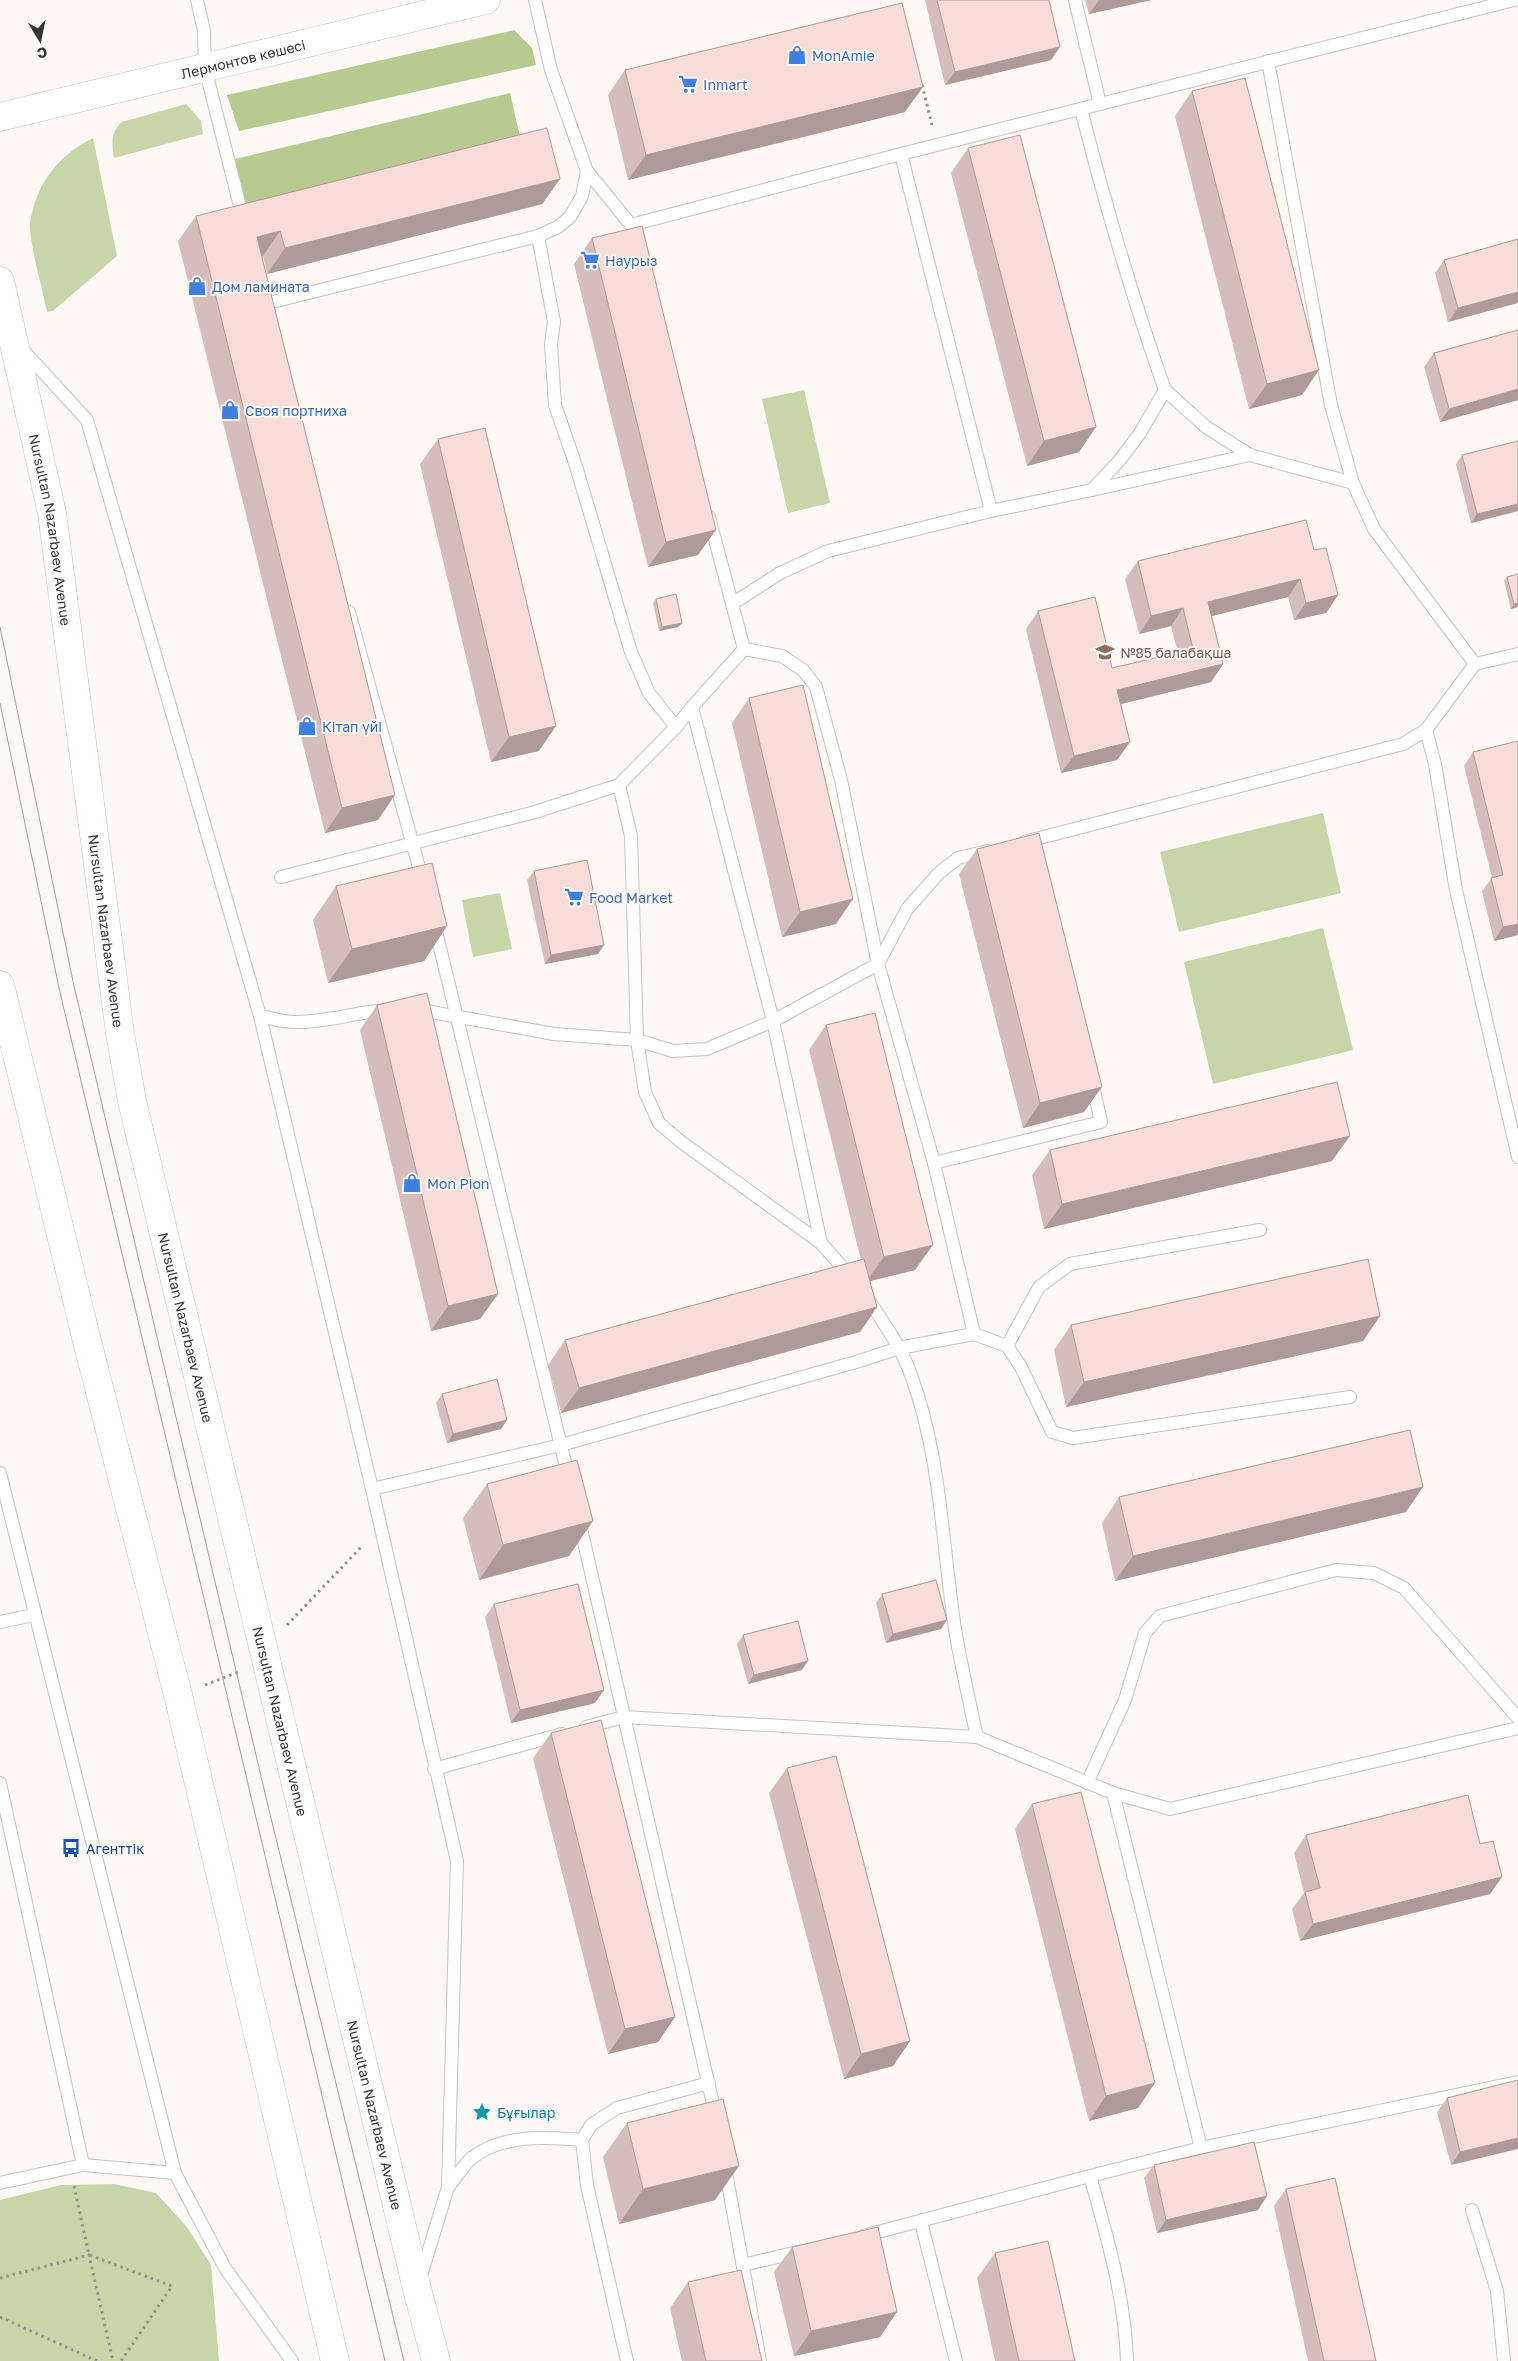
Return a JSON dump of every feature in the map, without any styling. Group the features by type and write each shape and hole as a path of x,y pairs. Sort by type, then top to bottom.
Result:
{"main road":[{"name":"Лермонтов көшесі","path":"0,117 486,0"},
{"name":"Nursultan Nazarbaev Avenue","path":"0,281 52,513 120,1033 132,1101 417,2289 436,2361"},
{"path":"0,985 87,1341 178,1695 336,2361"}],"lane":[{"path":"197,0 204,31 205,68 244,225"},
{"path":"535,0 551,70 587,171 632,230 901,154 1514,0"},
{"path":"1075,0 1100,104"},
{"path":"1268,62 1331,405 1353,483 1374,529 1475,664"},
{"path":"1081,109 1134,301 1165,390 1206,427 1250,454 1353,483"},
{"path":"901,154 992,511"},
{"path":"264,304 538,236 558,227 570,217 582,196 587,171"},
{"path":"538,236 554,322 551,351 555,405 576,466 631,652 649,693 676,727"},
{"path":"14,341 88,420 260,1016 372,1489 434,1769 457,1860 448,2187 417,2289"},
{"path":"1092,490 1119,461 1140,432 1165,390"},
{"path":"732,604 780,573 828,551 992,511 1250,454"},
{"path":"707,509 744,649"},
{"path":"347,603 426,892"},
{"path":"281,877 535,812 619,785 676,727 744,649"},
{"path":"744,649 782,656 803,670 816,687 841,780 878,964 934,1163 974,1334"},
{"path":"260,1016 293,1023 317,1021 366,1011 417,1009 554,1034 637,1040 674,1051 707,1049 773,1021 878,964 907,909 939,873 958,858 1008,846 1040,844 1403,744 1426,730 1475,664 1518,654"},
{"path":"692,707 773,1021 821,1243"},
{"path":"1426,730 1435,764 1456,890 1518,1157"},
{"path":"619,785 631,836 637,1040 645,1092 659,1122 680,1141 821,1243 858,1284 900,1348 911,1374 926,1425 942,1513 955,1629 976,1737"},
{"path":"431,911 574,1499 709,2083 718,2131"},
{"path":"934,1163 1101,1122 1088,1066"},
{"path":"1007,1346 1039,1288 1070,1264 1260,1230"},
{"path":"372,1489 561,1445 900,1348 974,1334 1007,1346 1021,1368 1052,1432 1074,1438 1350,1397"},
{"path":"0,1473 175,2173 225,2268 292,2361"},
{"path":"1087,1783 1125,1700 1145,1632 1160,1616 1336,1570 1374,1573 1404,1588 1518,1718"},
{"path":"0,1622 34,1614"},
{"path":"434,1769 624,1717 976,1737 1113,1793 1170,1809 1518,1728"},
{"path":"0,1783 83,2165"},
{"path":"1113,1793 1201,2148"},
{"path":"846,2240 1201,2148 1518,2082"},
{"path":"628,2361 587,2185 582,2140 591,2125 616,2108 709,2083"},
{"path":"448,2187 472,2158 487,2149 505,2143 542,2137 582,2140"},
{"path":"722,2150 760,2361"},
{"path":"0,2183 83,2165 175,2173"},
{"path":"1090,2176 1117,2276 1127,2361"},
{"path":"1472,2210 1497,2291 1504,2361"},
{"path":"921,2222 956,2361"},
{"path":"743,2265 818,2247"}],"path":[{"path":"920,77 937,145"},
{"path":"283,1630 380,1527"},
{"path":"200,1687 246,1669"},
{"path":"74,2185 113,2361"},
{"path":"0,2278 89,2255 172,2286 121,2361"},
{"path":"0,2317 97,2361"}],"green space":[{"path":"514,30 532,48 536,65 239,131 227,95"},
{"path":"510,93 521,141 246,207 235,159"},
{"path":"186,104 201,121 203,134 114,158 112,143 114,134 122,122"},
{"path":"93,138 117,256 53,311 47,312 31,239 30,223 33,209 42,186 55,167 72,151"},
{"path":"804,390 830,503 788,513 762,399"},
{"path":"1323,813 1341,893 1179,932 1160,852"},
{"path":"500,893 512,949 473,957 462,900"},
{"path":"1323,928 1353,1050 1213,1084 1184,962"},
{"path":"114,2184 156,2193 187,2227 211,2265 219,2361 0,2361 0,2200 61,2185"}],"building":[{"path":"937,0 1049,0 1060,47 955,72"},
{"path":"902,3 923,87 646,155 625,70"},
{"path":"1245,78 1319,370 1267,384 1192,91"},
{"path":"547,128 560,179 285,248 280,231 257,237 395,795 342,808 196,216"},
{"path":"1020,135 1096,427 1044,441 968,148"},
{"path":"642,226 716,530 666,542 592,238"},
{"path":"1518,239 1518,292 1458,308 1444,260"},
{"path":"1518,330 1518,389 1449,409 1434,353"},
{"path":"485,428 556,726 509,737 438,439"},
{"path":"1518,441 1518,504 1477,514 1462,455"},
{"path":"1306,520 1314,550 1326,548 1338,595 1306,603 1300,579 1208,602 1223,664 1117,690 1130,742 1074,756 1038,611 1095,597 1112,668 1193,649 1183,608 1151,616 1138,561"},
{"path":"1518,574 1518,603 1514,604 1507,577"},
{"path":"676,594 682,623 662,627 656,599"},
{"path":"803,685 853,899 800,912 749,698"},
{"path":"1518,741 1518,924 1503,927 1491,878 1503,875 1473,752"},
{"path":"1039,833 1102,1087 1040,1103 977,849"},
{"path":"587,860 604,945 551,955 534,871"},
{"path":"432,863 447,926 352,949 336,886"},
{"path":"427,993 498,1294 448,1306 377,1005"},
{"path":"875,1013 933,1245 884,1257 826,1025"},
{"path":"1337,1082 1350,1136 1062,1204 1050,1150"},
{"path":"864,1259 877,1307 579,1388 565,1340"},
{"path":"1368,1259 1380,1316 1084,1382 1071,1325"},
{"path":"497,1379 507,1420 453,1434 442,1394"},
{"path":"1410,1430 1423,1487 1133,1556 1119,1497"},
{"path":"577,1460 593,1521 503,1545 487,1484"},
{"path":"936,1580 947,1620 893,1634 882,1594"},
{"path":"578,1584 604,1690 520,1710 494,1604"},
{"path":"798,1621 808,1661 754,1675 743,1635"},
{"path":"601,1720 675,2017 625,2029 551,1733"},
{"path":"836,1756 910,2041 861,2054 787,1768"},
{"path":"1081,1792 1155,2083 1106,2096 1032,1804"},
{"path":"1468,1795 1480,1844 1493,1841 1502,1877 1313,1924 1305,1892 1320,1888 1306,1835"},
{"path":"1518,2080 1518,2138 1460,2152 1447,2098"},
{"path":"723,2099 739,2166 643,2189 627,2123"},
{"path":"1254,2142 1267,2196 1166,2220 1154,2165"},
{"path":"1335,2178 1376,2361 1324,2361 1286,2189"},
{"path":"878,2227 897,2312 811,2331 792,2247"},
{"path":"1048,2241 1075,2361 1019,2361 995,2253"},
{"path":"741,2270 762,2361 706,2361 688,2282"}],"tram line":[{"path":"0,627 74,986 269,1810 404,2361"},
{"path":"0,703 59,988 385,2361"}],"place":[{"name":"MonAmie","path":"797,55"},
{"name":"Inmart","path":"688,84"},
{"name":"Наурыз","path":"590,260"},
{"name":"Дом ламината","path":"197,286"},
{"name":"Своя портниха","path":"230,410"},
{"name":"№85 балабақша","path":"1105,652"},
{"name":"Кітап үйі","path":"307,726"},
{"name":"Food Market","path":"574,897"},
{"name":"Mon Pion","path":"412,1183"},
{"name":"Агенттік","path":"71,1848"},
{"name":"Бұғылар","path":"482,2112"}]}
